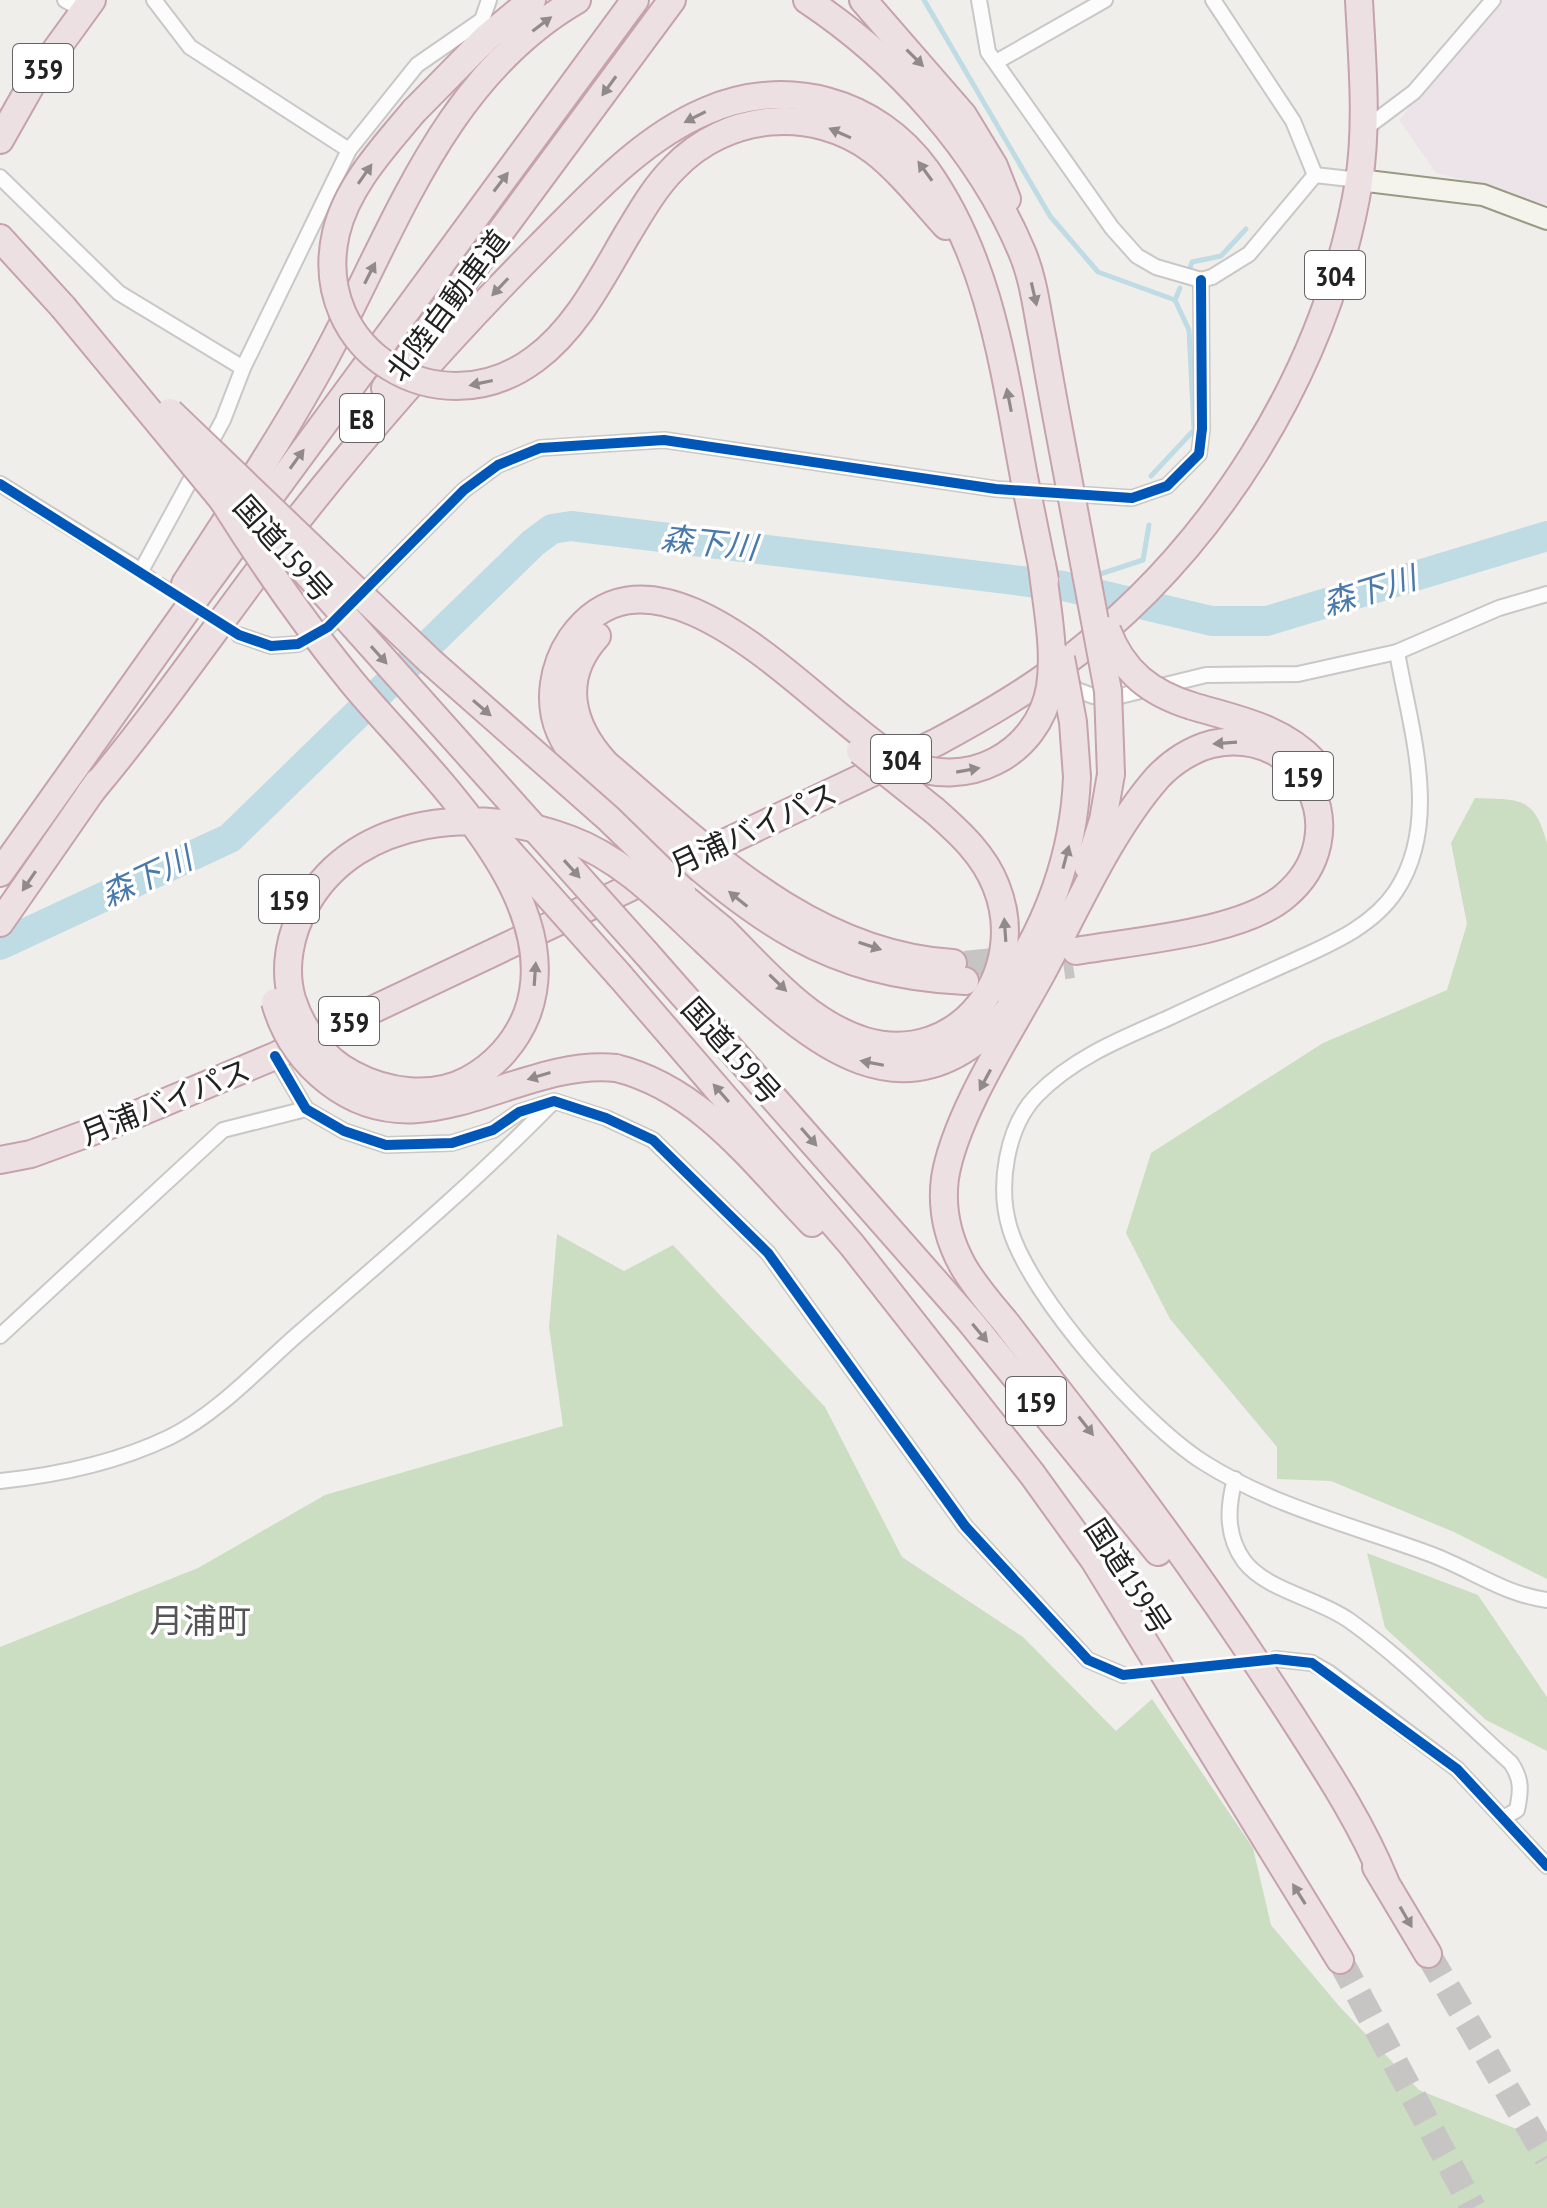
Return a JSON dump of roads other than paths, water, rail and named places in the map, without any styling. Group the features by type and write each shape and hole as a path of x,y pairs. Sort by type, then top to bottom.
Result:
{"highway":[{"path":"532,0 486,38 414,111 354,190 336,231 332,255 337,299 346,320 369,352 385,364 422,382 458,387 517,371 543,352 568,327 658,186 690,153 725,132 766,121 788,120 831,128 872,150 930,208 974,264"},
{"path":"22,840 314,378 443,129 486,74 511,50 577,0"},
{"name":"北陸自動車道","path":"0,873 189,607 635,0"},
{"name":"北陸自動車道","path":"0,923 300,502 672,0"},
{"path":"808,0 886,60 934,112 995,199 1023,254"},
{"path":"863,0 945,91 980,140 1006,194 1023,254 1084,554 1108,691 1111,774 1070,951 1253,931 1295,909 1325,875 1337,839 1338,821 1331,788 1312,760 1273,731 1192,706 1143,684 1119,658 1104,623 1084,554"},
{"name":"月浦バイパス","path":"0,1160 31,1154 113,1124 275,1056 937,742 997,709 1083,648 1168,569 1208,521 1263,438 1310,345 1332,285 1359,180 1364,98 1359,0"},
{"name":"359","path":"0,140 34,80 85,3"},
{"path":"90,793 136,739 286,534 417,379 564,222 648,145 702,112 751,97 804,95 852,109 892,135 926,170 974,264 993,314 1073,722 1077,777 1069,846 1039,926 1000,993 968,1022 948,1034"},
{"name":"国道159号","path":"0,238 114,360 646,953 969,1320 1105,1483 1258,1686 1385,1881 1428,1954"},
{"name":"国道159号","path":"63,307 217,491 354,673 852,1245 967,1390 1094,1560 1340,1960"},
{"name":"159","path":"114,360 391,624 608,818 803,1031 838,1053 874,1064 916,1065 956,1054 991,1030 1020,997 1070,951 1226,924 1250,916 1283,898 1310,866 1321,823 1317,803 1299,770 1264,747 1244,743 1208,745 1175,762 1160,775 1131,815 1070,951 958,1135 945,1178 949,1233 976,1286 1118,1467 1274,1689 1374,1853 1385,1881"},
{"name":"159","path":"217,491 253,549 350,679 466,817 474,827 482,837 498,858 521,900 534,941 535,983 523,1024 497,1059 465,1082 424,1092 382,1087 342,1069 304,1028 290,993 288,975 293,935 311,895 334,869 361,849 424,825 448,822 461,821 473,820 522,826 570,839 632,875 797,1001 844,1033 886,1045 909,1046 948,1034 983,1003 995,984 1006,946 1003,906 986,865 935,811 842,728 727,648 687,625 641,618 626,620 599,634 588,646 575,675 572,708 577,724 606,764 698,854"},
{"path":"842,728 903,762 936,771 971,771 987,766 1017,748 1038,721 1050,687 1051,647 1042,564"},
{"name":"159","path":"714,936 614,842 563,818 484,802 458,802 407,811 353,834 313,865 285,907 276,930 271,964 279,1017 289,1038 318,1073 357,1098 379,1106 424,1110 468,1101 561,1070 616,1068 663,1084 713,1121 967,1390"},
{"path":"698,854 769,923 810,947 882,971 965,972"},
{"path":"1020,997 1089,865"}],"street":[{"path":"154,0 190,47 349,150"},
{"path":"0,484 141,571 223,420 243,368 349,150 417,65 482,20 489,0"},
{"path":"979,0 988,52 1112,228 1137,256 1156,267 1201,280 1249,254 1315,175"},
{"path":"996,62 1105,0"},
{"path":"1213,0 1293,121 1315,175"},
{"path":"1361,131 1414,92 1493,0"},
{"path":"1315,175 1483,195 1547,219"},
{"path":"0,177 119,293 243,368"},
{"path":"239,635 271,646 298,644 328,627 464,490 498,465 540,448 664,440 996,489 1132,498 1167,486 1199,454 1202,429 1201,280"},
{"path":"1057,669 1077,690 1112,698 1206,675 1298,674 1397,652 1499,608 1547,594"},
{"path":"1397,652 1421,812 1418,844 1396,893 1348,935 1096,1050 1070,1066 1034,1098 1018,1124 1007,1158 1004,1189 1010,1228 1028,1268 1056,1311 1140,1408 1200,1460 1235,1479 1339,1523 1435,1555 1507,1592 1547,1600"},
{"path":"275,1056 306,1109 344,1131 386,1145 452,1143 493,1130 519,1112 554,1101 606,1118 653,1140 768,1253 965,1526 1088,1660 1123,1675"},
{"path":"0,1481 34,1480 127,1456 173,1436 207,1414 392,1251 554,1101"},
{"path":"0,1336 223,1130 306,1109"},
{"path":"1235,1479 1229,1514 1231,1534 1245,1562 1275,1585 1325,1605 1355,1624 1511,1763 1519,1774 1519,1799 1517,1810 1503,1818"},
{"path":"1276,1659 1312,1663 1328,1672 1457,1769 1547,1866"}],"waterway":[{"path":"924,0 1050,216 1098,272 1175,300 1189,330 1194,430 1151,476"},
{"path":"1190,268 1192,262 1221,256 1246,229"},
{"path":"1175,300 1180,288"},
{"path":"1094,576 1143,560 1149,525"},
{"name":"森下川","path":"0,945 230,838 533,543 552,529 571,526 1063,586 1212,621 1267,621 1547,536"},
{"path":"1063,586 1080,580"}],"tunnel":[{"path":"141,571 239,635"},
{"path":"965,964 1021,958"},
{"path":"1025,972 1073,965"},
{"path":"1123,1675 1258,1661"},
{"path":"1428,1954 1547,2158"},
{"path":"1340,1960 1473,2208"}],"district":[{"name":"月浦町","path":"200,1620"}]}
